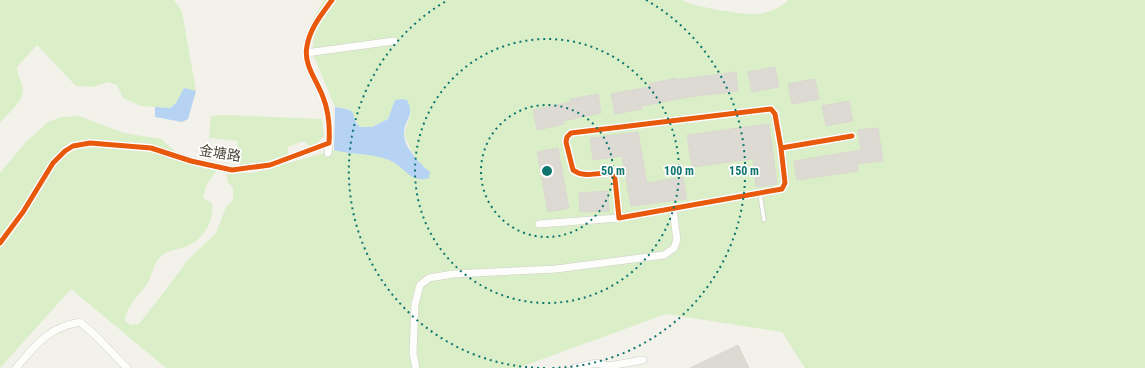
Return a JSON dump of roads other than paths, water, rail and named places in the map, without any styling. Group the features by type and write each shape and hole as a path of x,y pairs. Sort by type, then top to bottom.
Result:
{"street":[{"path":"328,153 330,130 326,107 308,66 306,53 312,32 332,0"},
{"path":"306,53 394,41"},
{"path":"539,224 619,218 782,189 785,183 775,114 771,109 571,133 567,137 566,142 573,170 578,174 586,175 606,173 612,174 615,180 619,218"},
{"path":"781,148 852,136"},
{"name":"金塘路","path":"0,243 23,212 53,162 65,151 77,145 90,143 151,148 232,170 270,165 329,143"},
{"path":"416,368 413,353 416,304 420,285 429,278 453,274 556,269 664,255 674,248 677,240 673,209"},
{"path":"16,368 40,340 63,325 80,322 94,334 126,368"},
{"path":"575,368 596,363 609,366 643,360"}],"lane":[{"path":"760,194 764,220"}],"water":[{"path":"184,88 196,91 188,119 182,122 155,117 155,107 170,108 176,103"},
{"path":"395,100 407,100 410,111 410,115 404,130 405,140 410,150 422,165 430,172 429,178 417,179 412,177 389,160 369,155 334,150 335,107 352,111 356,122 360,127 372,127 388,119"}]}
